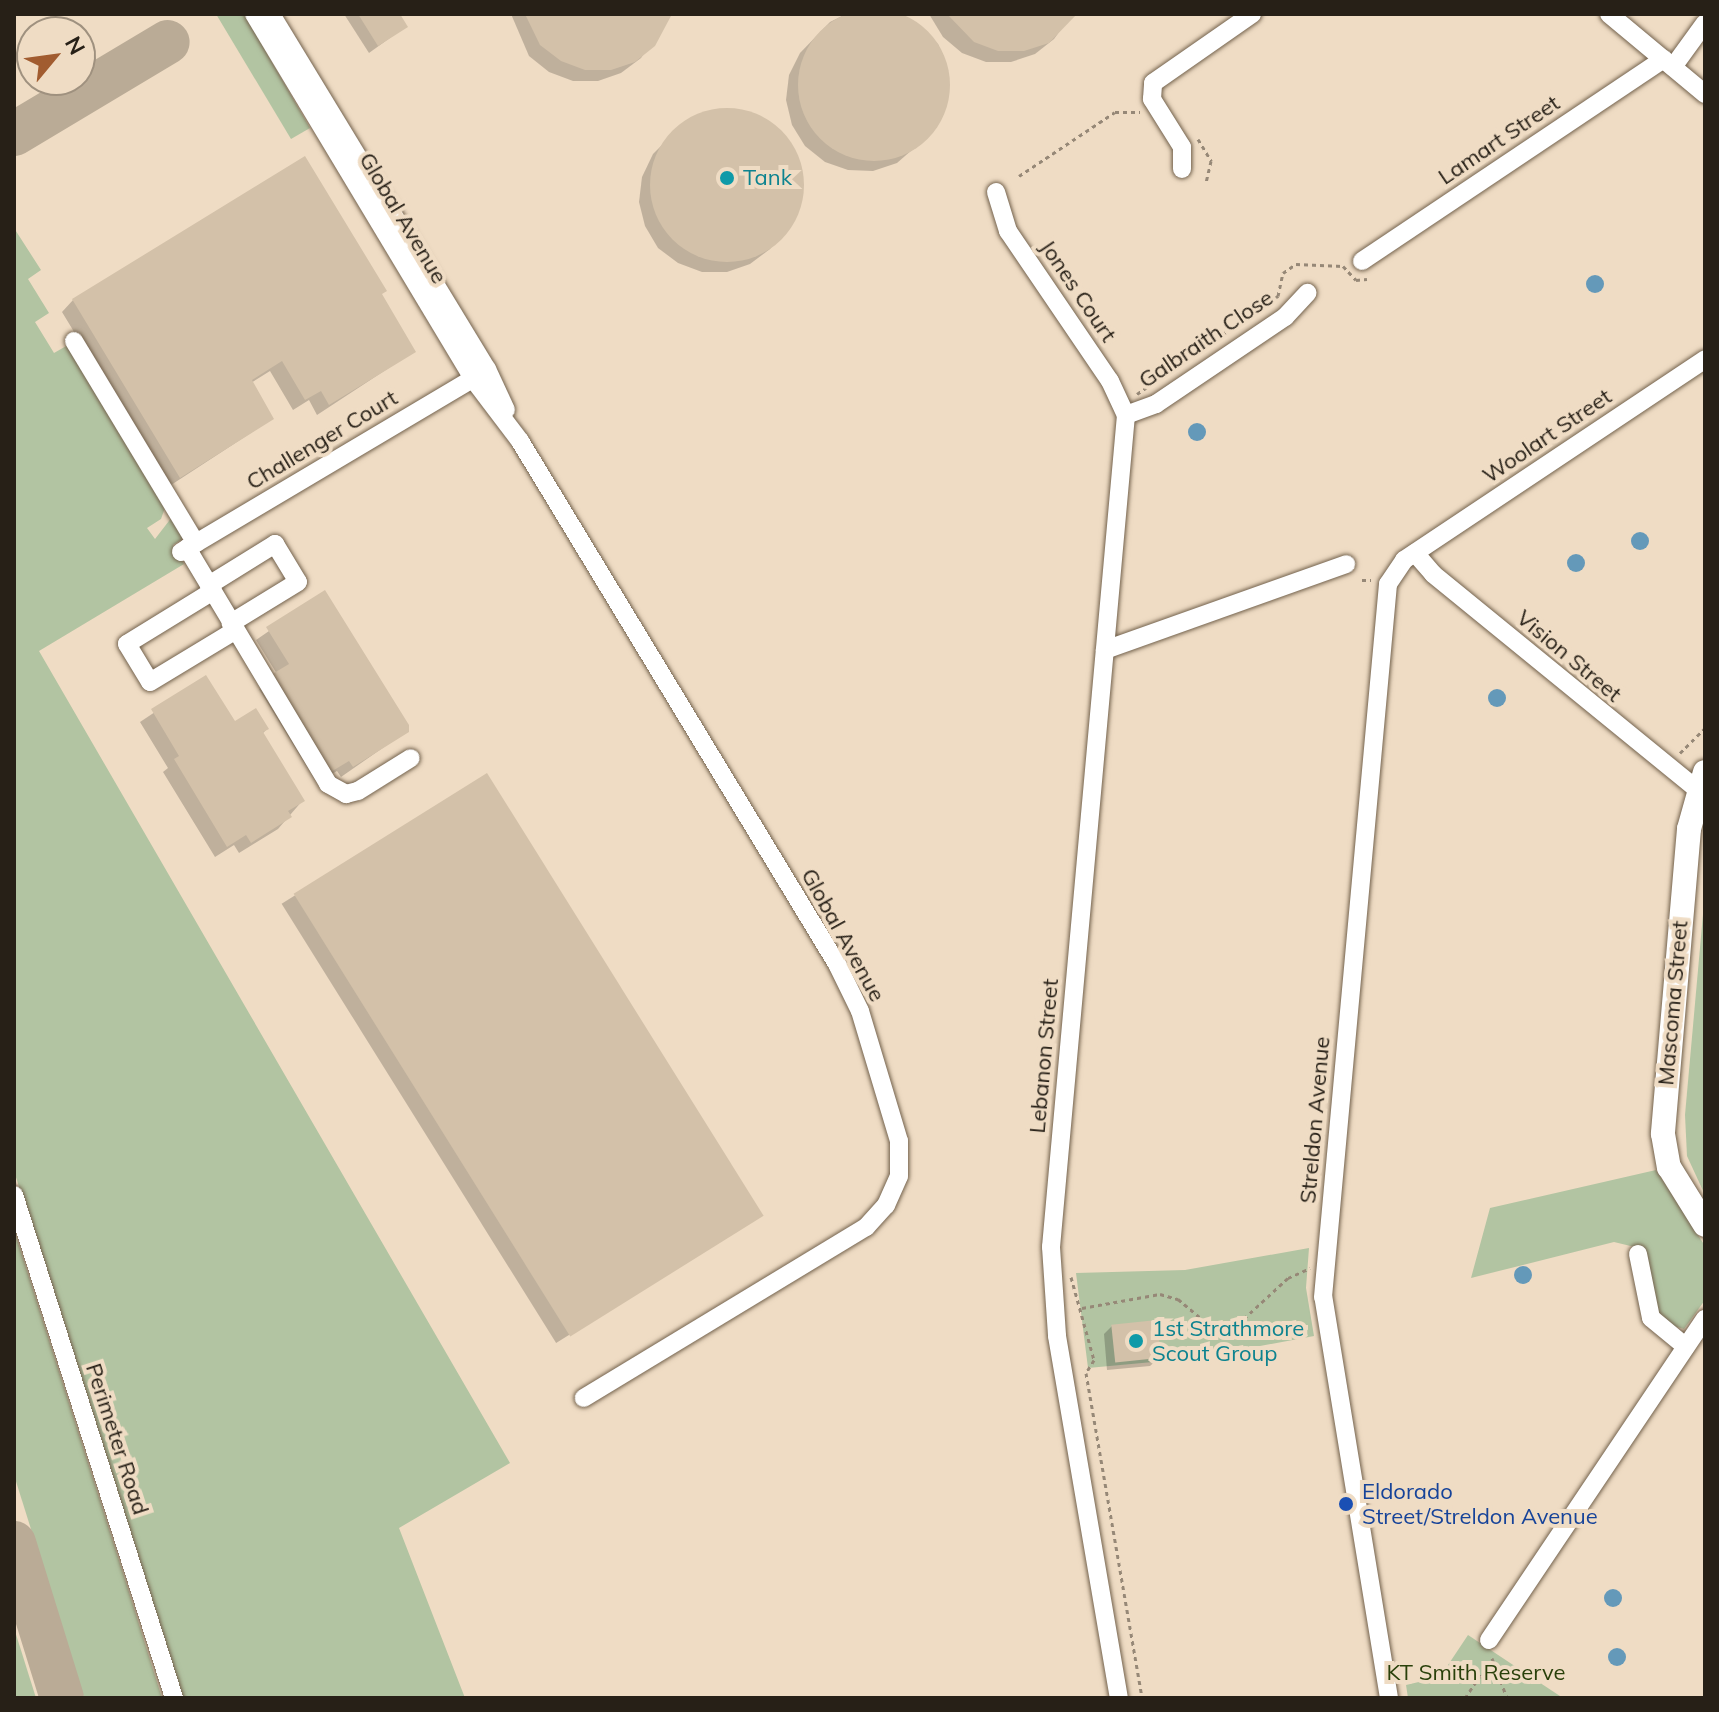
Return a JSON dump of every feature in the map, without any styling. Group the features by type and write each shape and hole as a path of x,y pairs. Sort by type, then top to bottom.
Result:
{"main road":[{"name":"Mascoma Street","path":"1701,780 1663,1134 1669,1167 1705,1225"}],"street":[{"name":"Global Avenue","path":"254,14 480,374"},
{"name":"Global Avenue","path":"271,14 480,374 837,964 860,1011 899,1141 899,1176 886,1205 866,1227 584,1398"},
{"path":"1182,169 1179,141 1155,104 1153,83 1252,14"},
{"path":"1609,14 1705,94"},
{"name":"Lamart Street","path":"1368,268 1668,63 1705,23"},
{"name":"Jones Court","path":"996,192 1008,231 1133,413"},
{"name":"Galbraith Close","path":"1133,413 1285,317 1307,293"},
{"path":"74,341 188,548 328,784 339,792 358,791 411,758"},
{"name":"Woolart Street","path":"1415,553 1705,359"},
{"name":"Challenger Court","path":"188,548 480,374"},
{"name":"Lebanon Street","path":"1119,1698 1057,1336 1051,1261 1105,650 1133,413"},
{"path":"275,544 298,582 150,682 127,644 211,588 275,544"},
{"name":"Vision Street","path":"1415,553 1433,574 1701,780"},
{"name":"Streldon Avenue","path":"1389,1698 1323,1297 1385,603 1391,573 1415,553"},
{"path":"1105,650 1346,564"},
{"name":"Perimeter Road","path":"14,1195 174,1698"},
{"path":"1638,1254 1651,1318 1686,1347"},
{"path":"1489,1640 1705,1319"}],"path":[{"path":"1019,176 1115,112 1142,113 1155,104"},
{"path":"1192,131 1211,161 1206,182"},
{"path":"1133,413 1136,391 1278,296 1279,284 1290,268 1303,262 1343,266 1356,280 1368,268"},
{"path":"1374,592 1377,571"},
{"path":"1362,580 1375,580"},
{"path":"1671,753 1687,750 1705,728"},
{"path":"1310,1275 1312,1253"},
{"path":"1067,1265 1082,1308 1094,1360 1086,1373 1142,1698"},
{"path":"1082,1308 1160,1294 1178,1299 1207,1323 1238,1324 1288,1278 1311,1268"},
{"path":"1465,1698 1492,1658 1507,1698"}],"green space":[{"path":"216,14 244,14 310,128 291,139"},
{"path":"14,228 41,270 28,279 49,313 35,322 54,353 68,345 166,505 161,519 147,528 155,539 172,517 184,538 173,545 184,564 39,651 510,1463 399,1528 465,1698 183,1698 14,1171"},
{"path":"1705,892 1705,1195 1687,1156 1685,1115"},
{"path":"1656,1170 1705,1246 1705,1300 1684,1329 1660,1322 1643,1249 1614,1242 1471,1278 1490,1208"},
{"path":"14,1230 162,1698 84,1698 14,1475"},
{"path":"1309,1248 1306,1288 1314,1336 1196,1358 1088,1368 1076,1273 1185,1270"},
{"path":"14,1628 36,1698 14,1698"},
{"name":"KT Smith Reserve","path":"1468,1635 1563,1698 1408,1698 1406,1685 1440,1677"}],"water":[{"path":"1595,275 1604,284 1595,293 1586,284"},
{"path":"1197,423 1206,432 1197,441 1188,432"},
{"path":"1640,532 1649,541 1640,550 1631,541"},
{"path":"1576,554 1585,563 1576,572 1567,563"},
{"path":"1497,689 1506,698 1497,707 1488,698"},
{"path":"1523,1266 1532,1275 1523,1284 1514,1275"},
{"path":"1613,1589 1622,1598 1613,1607 1604,1598"},
{"path":"1617,1648 1626,1657 1617,1666 1608,1657"}],"building":[{"name":"Tank","path":"874,9 903,15 928,31 944,56 950,85 944,114 928,139 903,155 874,161 845,155 820,139 804,114 798,85 804,56 820,31 845,15"},
{"path":"358,14 400,14 408,27 378,46"},
{"path":"525,14 672,14 655,46 635,62 611,70 585,70 561,61 540,45"},
{"path":"947,14 1077,14 1049,43 1024,51 998,51 974,42"},
{"name":"Tank","path":"727,108 756,114 781,131 798,156 804,185 798,214 781,239 756,256 727,262 698,256 673,239 656,214 650,185 656,156 673,131 698,114"},
{"path":"305,156 387,291 382,294 416,352 329,405 321,391 305,400 282,361 252,380 274,419 180,478 72,299"},
{"path":"325,590 409,725 409,732 353,767 349,761 329,773 269,676 289,664 266,627"},
{"path":"206,675 235,721 256,708 269,729 263,732 305,801 288,811 292,817 251,843 246,835 227,847 174,759 179,756 151,709"},
{"path":"487,773 764,1216 570,1337 294,894"},
{"name":"1st Strathmore Scout Group","path":"1157,1320 1161,1358 1115,1363 1111,1325"}],"taxiway":[{"path":"14,134 168,42"},
{"path":"14,1543 62,1698"}],"place":[{"name":"Tank","path":"727,178"},
{"name":"1st Strathmore Scout Group","path":"1136,1341"},
{"name":"Eldorado Street/Streldon Avenue","path":"1346,1504"}]}
